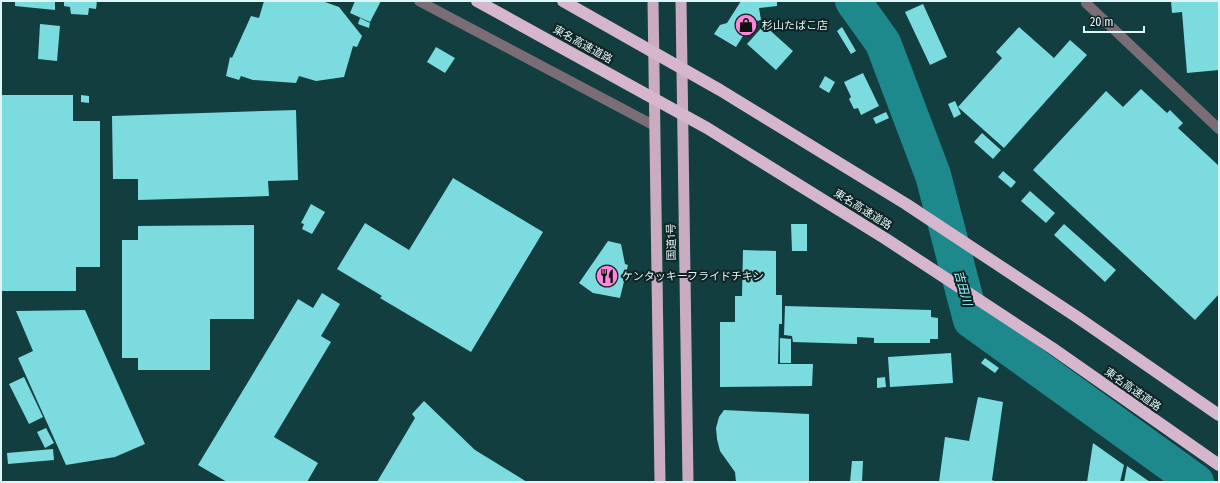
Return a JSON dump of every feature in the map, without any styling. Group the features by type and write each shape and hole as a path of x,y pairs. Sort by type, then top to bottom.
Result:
{"highway":[{"name":"東名高速道路","path":"477,1 707,128 880,235 1052,348 1219,465"},
{"path":"563,1 720,90 906,204 1077,316 1219,415"},
{"name":"国道1号","path":"653,1 660,482"},
{"name":"国道1号","path":"681,1 688,482"}],"street":[{"path":"419,1 655,126"},
{"path":"1086,1 1086,3 1219,129"}],"building":[{"path":"15,1 55,1 55,10 15,6"},
{"path":"64,1 97,1 96,9 89,8 88,15 71,14 70,7 64,6"},
{"path":"264,1 325,1 339,7 362,36 357,47 353,46 344,77 316,81 299,76 296,83 253,80 241,76 239,80 226,76 230,57 232,58 251,16 259,18"},
{"path":"355,1 381,1 370,22 350,13"},
{"path":"741,1 777,1 777,6 759,8 761,20 752,22 736,47 714,34 720,25 727,23"},
{"path":"1171,1 1219,1 1219,70 1187,73 1182,12 1172,13"},
{"path":"923,4 947,57 930,65 905,12"},
{"path":"360,18 370,23 369,28 358,24"},
{"path":"40,24 60,26 57,61 38,59"},
{"path":"764,25 793,51 776,70 747,44"},
{"path":"842,27 856,51 851,54 837,31"},
{"path":"1019,27 1054,58 1070,40 1087,55 1004,148 958,107 1002,58 996,52"},
{"path":"436,47 455,58 445,73 427,62"},
{"path":"863,73 879,106 861,115 858,108 854,109 849,99 851,97 844,82"},
{"path":"825,76 835,82 829,93 819,87"},
{"path":"1141,89 1167,113 1170,110 1183,123 1178,128 1219,166 1219,294 1195,320 1033,170 1106,91 1123,107"},
{"path":"1,95 73,95 73,121 100,121 100,267 76,267 76,291 1,291"},
{"path":"81,95 89,96 89,103 81,102"},
{"path":"955,101 961,114 954,118 948,104"},
{"path":"296,110 298,180 268,181 269,196 138,200 138,179 113,179 112,116"},
{"path":"886,112 889,118 876,124 873,118"},
{"path":"982,133 1001,150 993,159 974,142"},
{"path":"1003,171 1016,182 1011,188 998,177"},
{"path":"453,178 543,232 471,352 380,298 382,296 337,269 365,223 409,250"},
{"path":"1030,191 1055,213 1046,223 1021,201"},
{"path":"311,204 325,212 312,234 302,229 304,224 301,223"},
{"path":"791,224 807,224 807,251 792,251"},
{"path":"1064,224 1116,270 1105,282 1054,235"},
{"path":"254,225 254,319 210,319 210,370 138,370 138,358 122,358 122,240 138,240 138,226"},
{"path":"608,241 621,244 625,264 628,265 620,298 593,293 579,283"},
{"path":"743,250 776,251 776,295 782,295 782,324 779,324 778,364 813,364 812,386 720,387 720,322 735,322 735,296 742,296"},
{"path":"322,293 340,304 321,336 331,342 274,437 318,463 307,482 227,482 198,465 298,299 313,308"},
{"path":"785,306 931,310 931,317 938,318 938,339 930,339 930,343 874,343 874,338 857,337 857,344 793,342 792,336 784,335"},
{"path":"85,310 145,444 115,457 66,465 18,358 33,351 16,311"},
{"path":"780,338 791,339 791,363 780,363"},
{"path":"951,353 953,383 890,387 888,357"},
{"path":"985,358 999,368 995,373 981,363"},
{"path":"24,377 43,417 29,424 9,384"},
{"path":"885,377 886,387 877,388 877,378"},
{"path":"978,397 1003,402 992,480 996,482 939,482 945,437 969,441"},
{"path":"424,401 475,450 527,482 377,482 415,418 412,414"},
{"path":"724,410 809,414 809,482 736,482 735,472 720,451 717,439 716,428 719,417"},
{"path":"46,428 54,443 45,448 37,432"},
{"path":"1093,443 1124,465 1120,482 1087,482"},
{"path":"53,449 54,460 8,464 7,453"},
{"path":"852,461 863,461 862,482 850,482"},
{"path":"1127,466 1150,482 1124,482"}],"waterway":[{"name":"吉田川","path":"853,1 883,43 933,175 971,320 1196,482"}],"place":[{"name":"杉山たばこ店","path":"746,25"},
{"name":"ケンタッキーフライドチキン","path":"607,276"}]}
